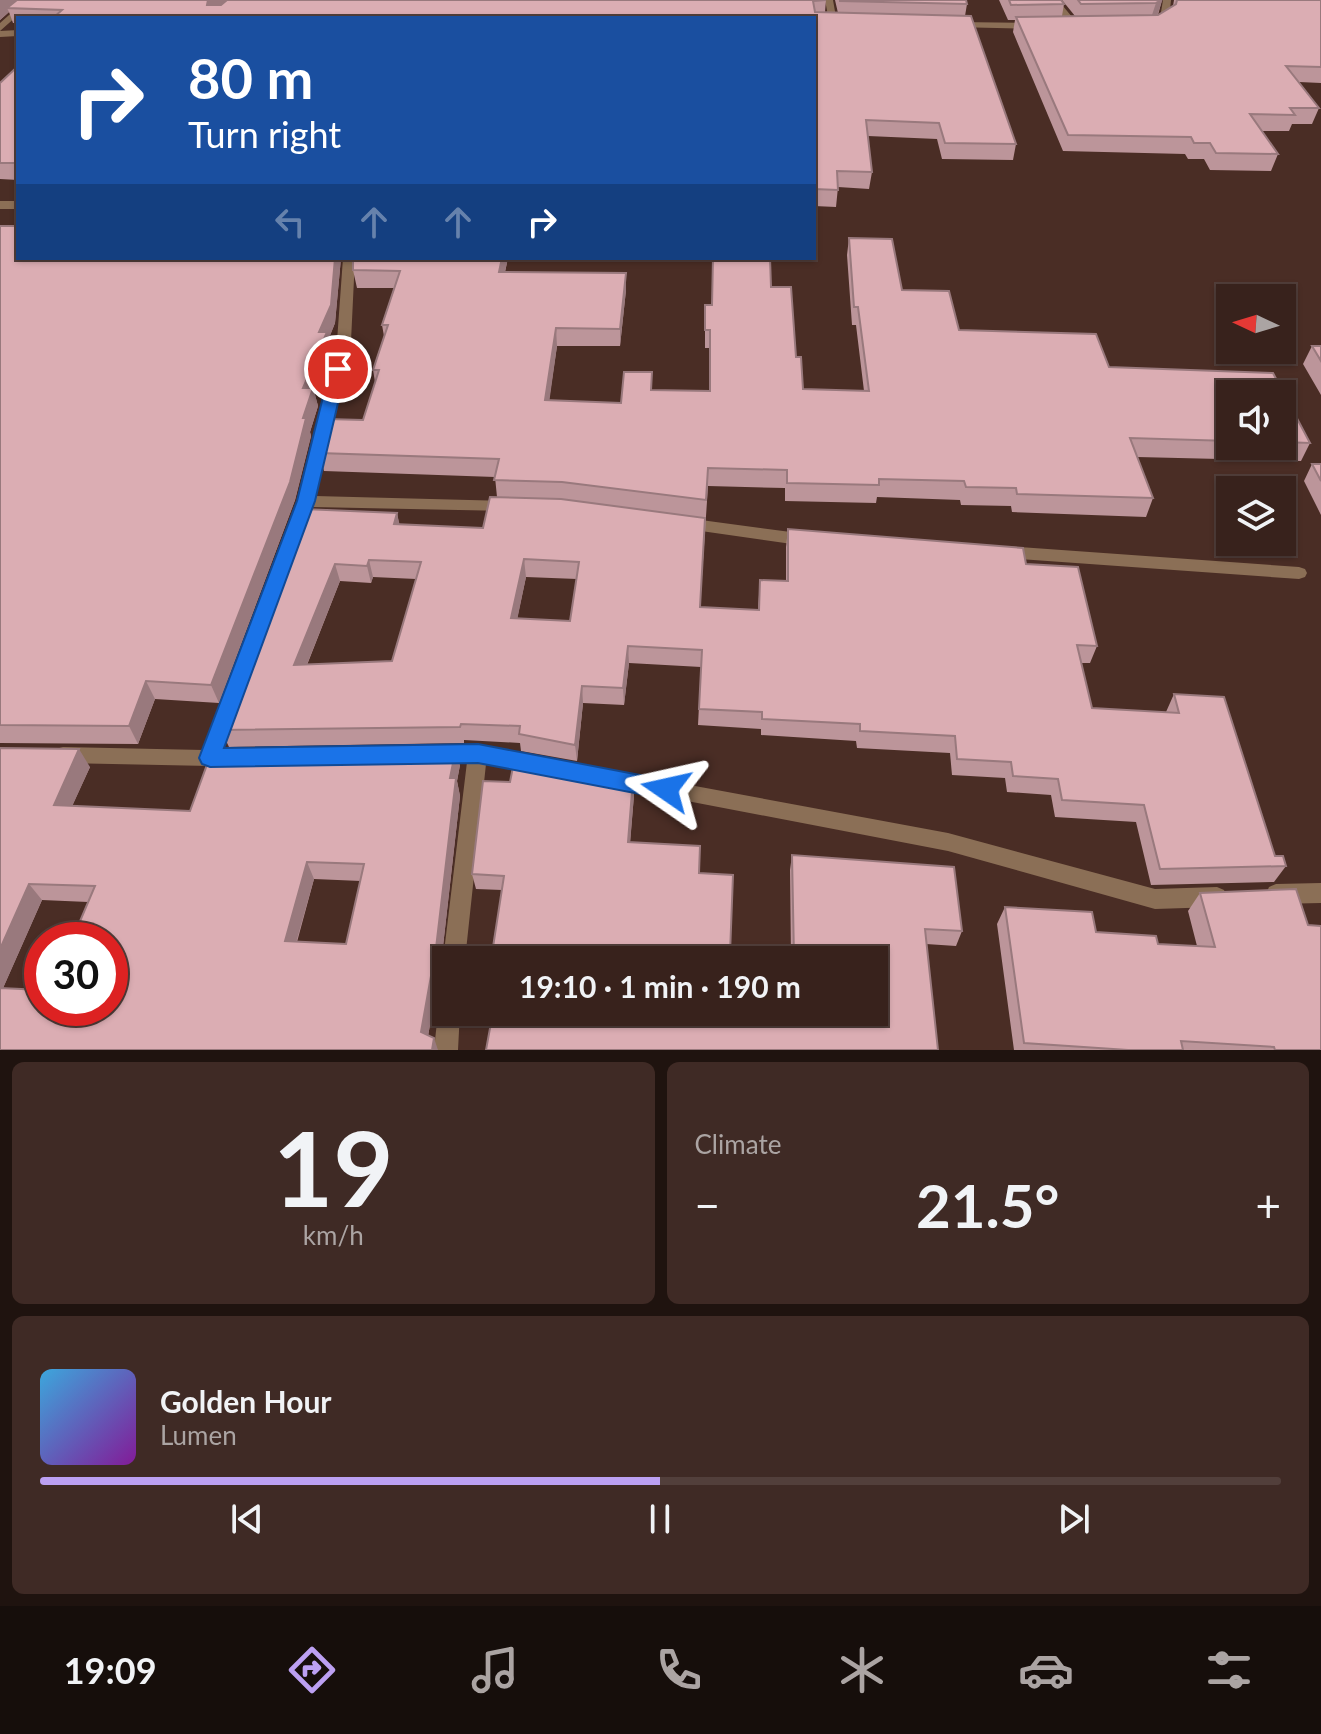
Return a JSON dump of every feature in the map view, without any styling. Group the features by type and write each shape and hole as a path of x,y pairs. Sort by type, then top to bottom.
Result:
{"street":[{"path":"0,28 31,0"},
{"path":"829,0 829,21 849,22"},
{"path":"1053,0 1074,25"},
{"path":"1141,24 1154,24 1164,19 1167,0"},
{"path":"938,24 1043,26"},
{"path":"1058,26 1087,25"},
{"path":"210,758 306,501 344,341 349,260"},
{"path":"306,501 533,507"},
{"path":"670,522 821,541"},
{"path":"982,550 1299,573"},
{"path":"456,946 478,754"},
{"path":"415,755 478,754 557,768"},
{"path":"41,755 241,757"},
{"path":"588,774 948,842 1155,899 1230,896"},
{"path":"1260,895 1321,893"},
{"path":"446,1050 448,1026"}],"building":[{"path":"17,0 208,0 207,5 221,5 227,0 826,0 813,1 815,12 971,16 1016,144 945,143 939,123 866,120 872,172 837,171 838,190 816,189 816,16 55,16 62,10 7,8"},
{"path":"966,0 967,4 840,1"},
{"path":"1009,0 1061,0 1064,4 1011,5"},
{"path":"1078,0 1162,0 1156,3 1081,4"},
{"path":"1177,0 1321,0 1321,67 1286,66 1319,108 1290,108 1295,115 1250,114 1278,154 1216,153 1210,143 1194,143 1191,137 1068,135 1016,17 1158,15 1176,4"},
{"path":"16,68 16,163 0,163 0,83"},
{"path":"0,226 16,226 16,260 335,260 331,305 319,332 327,332 303,388 313,388 303,418 306,418 290,482 211,685 146,681 129,726 0,725"},
{"path":"849,238 892,239 902,290 949,291 959,330 1096,334 1109,367 1273,373 1277,380 1216,380 1216,441 1130,438 1153,498 1017,494 1016,488 966,487 964,481 879,479 879,485 787,483 787,470 708,468 706,500 562,482 494,480 499,459 319,453 327,419 363,420 379,370 373,370 388,325 382,325 400,271 353,270 353,260 502,260 499,272 626,273 620,329 556,328 545,400 621,403 624,372 652,372 651,390 710,391 710,330 705,330 705,305 712,305 713,260 770,260 771,287 791,287 796,357 801,357 803,389 869,391 858,307 854,307"},
{"path":"1312,346 1321,346 1321,361"},
{"path":"1296,417 1310,443 1296,442"},
{"path":"1312,464 1321,464 1321,481"},
{"path":"490,497 561,499 705,518 700,607 759,610 760,580 788,581 788,529 1023,548 1026,564 1078,567 1097,646 1077,645 1092,708 1179,713 1174,694 1224,697 1275,856 1283,856 1286,866 1160,869 1144,805 1062,800 1058,779 1013,776 1011,762 957,759 955,736 860,731 860,724 762,719 762,712 699,709 702,650 628,646 623,688 582,686 575,745 519,734 520,726 461,724 460,727 221,730 303,509 397,513 394,524 483,528","holes":["524,559 579,562 570,621 511,618","369,560 421,562 392,661 294,665 335,564 367,566"]},
{"path":"0,748 79,749 54,805 190,811 212,751 456,748 450,778 456,778 436,946 432,946 432,970 421,1032 434,1038 432,1050 0,1050 0,988 24,989 24,1026 128,1026 128,922 80,922 95,886 29,884 0,949","holes":["307,862 364,864 346,944 285,941"]},
{"path":"515,757 633,779 628,842 700,846 699,873 733,875 730,946 493,946 504,876 472,874 483,781 510,782"},
{"path":"792,855 954,867 962,931 925,929 938,1050 486,1050 490,1026 888,1026 888,946 794,946"},
{"path":"1296,889 1308,925 1321,926 1321,1050 1275,1050 1274,1047 1181,1041 1183,1050 1128,1050 1024,1043 1005,907 1092,912 1096,932 1156,936 1158,944 1215,947 1200,893"}],"route":[{"path":"338,369 306,501 210,758 478,754 666,789"}]}
